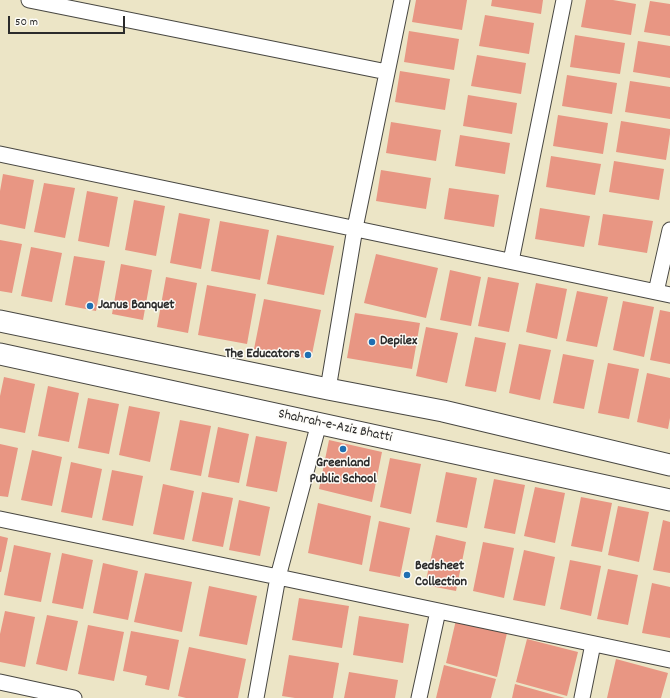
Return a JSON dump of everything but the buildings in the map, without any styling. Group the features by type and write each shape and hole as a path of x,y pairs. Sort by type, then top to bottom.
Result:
{"main road":[{"path":"0,322 443,412 670,465"},
{"name":"Shahrah-e-Aziz Bhatti","path":"0,354 670,500"}],"street":[{"path":"29,0 387,72"},
{"path":"328,389 355,228 402,0"},
{"path":"511,261 564,0"},
{"path":"0,154 663,294 670,230"},
{"path":"256,698 278,577 319,423"},
{"path":"0,519 670,660"},
{"path":"419,698 438,611"},
{"path":"582,698 593,644"},
{"path":"0,682 74,698"}],"place":[{"name":"Janus Banquet","path":"90,306"},
{"name":"Depilex","path":"372,342"},
{"name":"The Educators","path":"308,355"},
{"name":"Greenland Public School","path":"343,449"},
{"name":"Bedsheet Collection","path":"407,575"}]}
